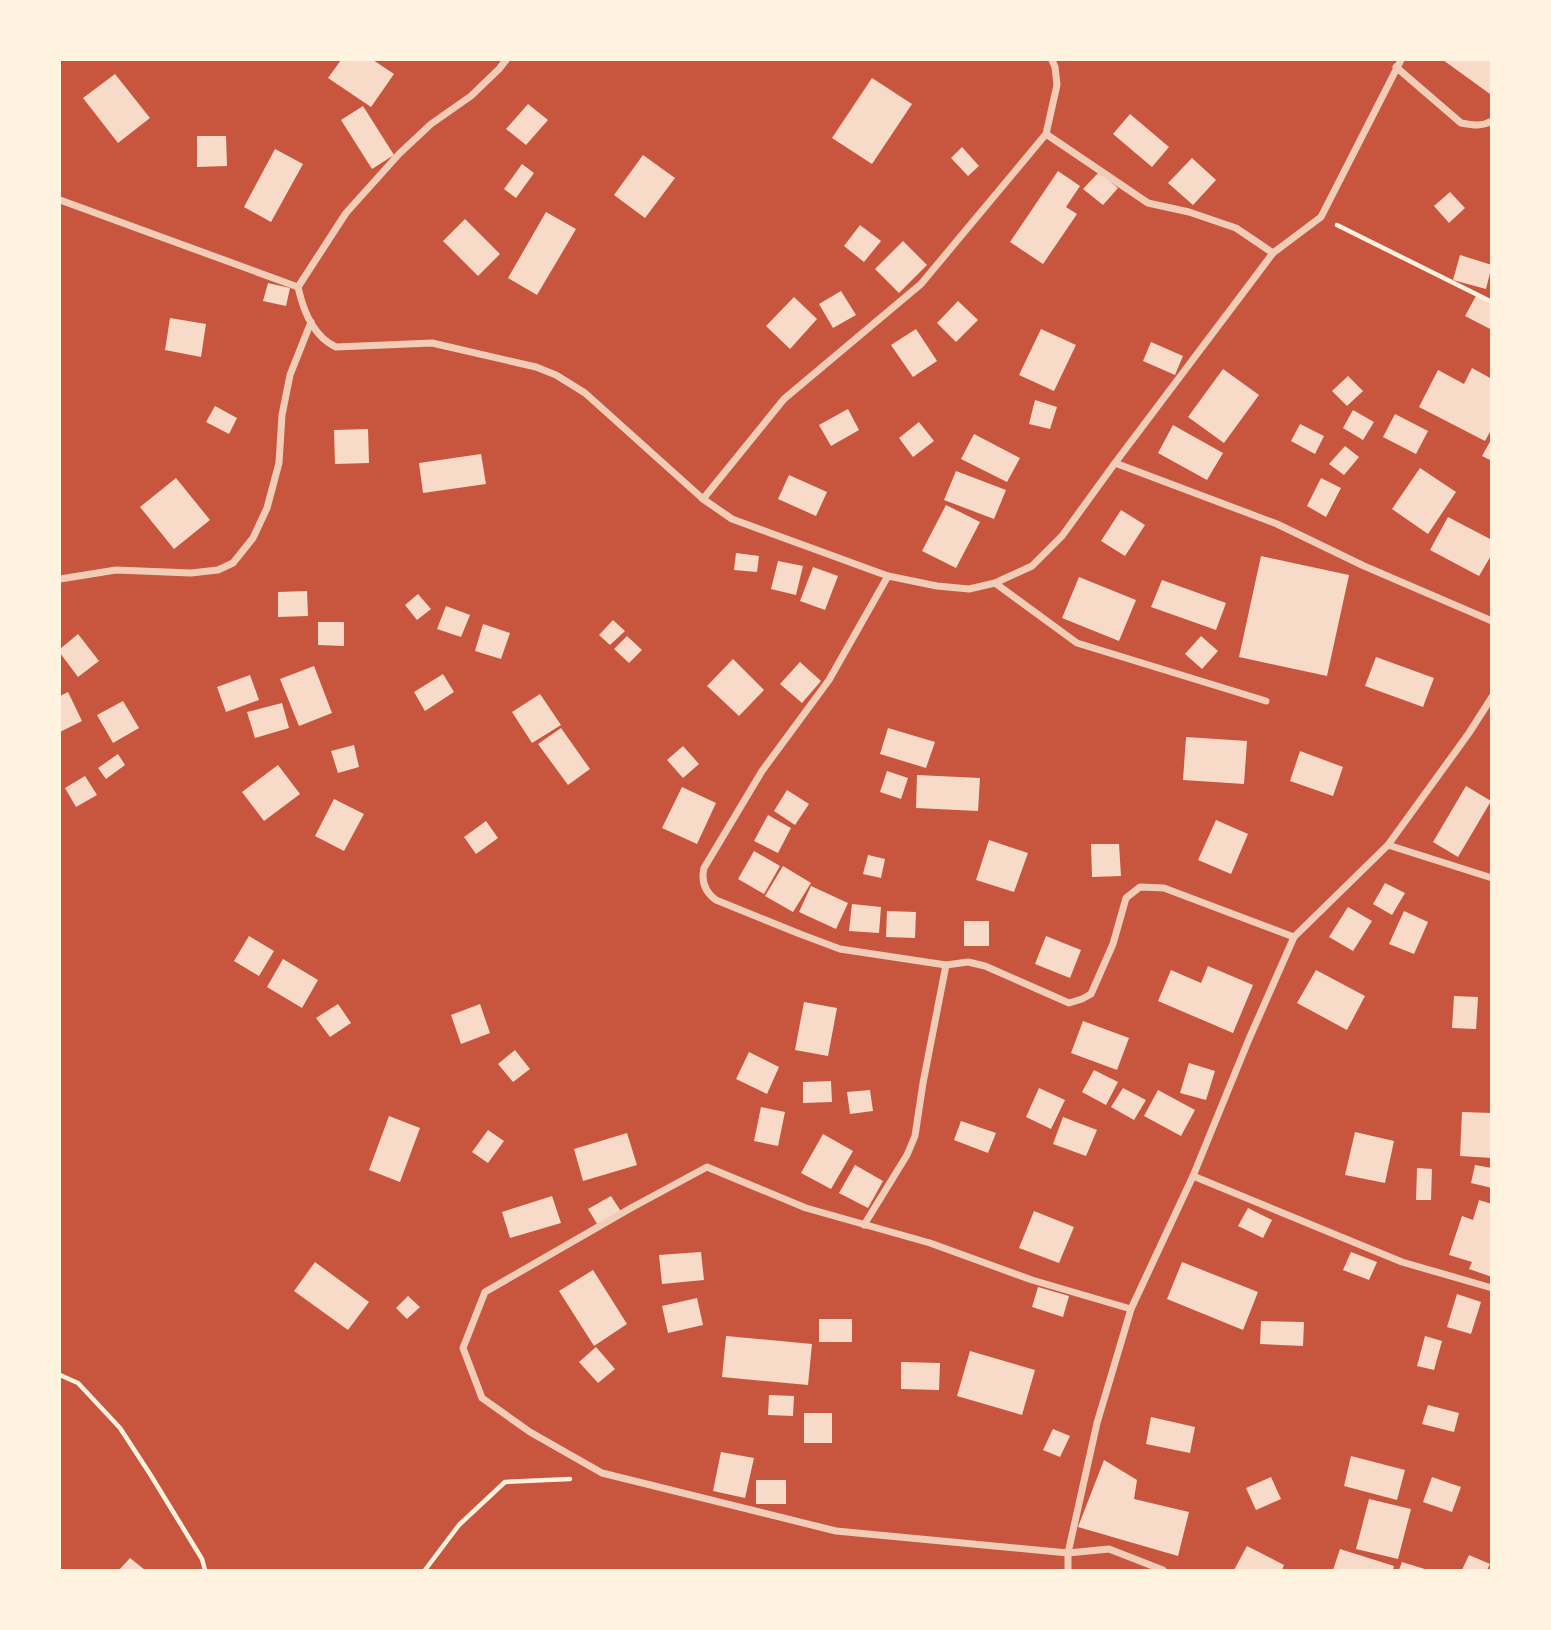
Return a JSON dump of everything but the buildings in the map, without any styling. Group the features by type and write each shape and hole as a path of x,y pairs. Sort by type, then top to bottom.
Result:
{"street":[{"path":"506,60 471,96 430,124 345,213 298,287 302,306 326,343 336,347 432,344 536,367 556,375 585,393 703,499 732,519 888,576 937,586 969,589 995,583 1032,566 1062,536 1273,253 1321,217 1401,60"},
{"path":"703,499 784,399 921,284 1046,134 1057,85 1052,60"},
{"path":"1396,67 1461,123 1474,126 1492,121"},
{"path":"1046,134 1149,203 1189,212 1236,228 1273,253"},
{"path":"60,200 298,287"},
{"path":"60,579 116,570 191,573 218,570 233,563 253,538 267,508 279,463 282,415 290,375 311,323"},
{"path":"1115,463 1278,524 1364,566 1492,621"},
{"path":"888,576 829,680 762,771 705,868 703,880 708,894 768,922 830,945 863,953 946,965 968,962 985,966 1069,1003 1091,993 1113,944 1126,898 1140,887 1164,888 1294,937"},
{"path":"995,583 1077,643 1266,701"},
{"path":"1068,1570 1068,1553 1097,1423 1131,1309 1193,1177 1294,937 1388,845 1492,697"},
{"path":"1388,845 1492,878"},
{"path":"864,1225 907,1156 915,1136 946,965"},
{"path":"1131,1309 1032,1280 930,1243 806,1208 707,1167 485,1292 463,1348 482,1398 530,1432 602,1473 836,1531 1068,1553 1109,1549 1163,1570"},
{"path":"1193,1177 1402,1262 1492,1288"}],"path":[{"path":"1321,217 1492,302"},
{"path":"60,1375 78,1383 120,1428 202,1559 205,1570"},
{"path":"425,1570 458,1525 505,1482 565,1480 602,1473"}]}
